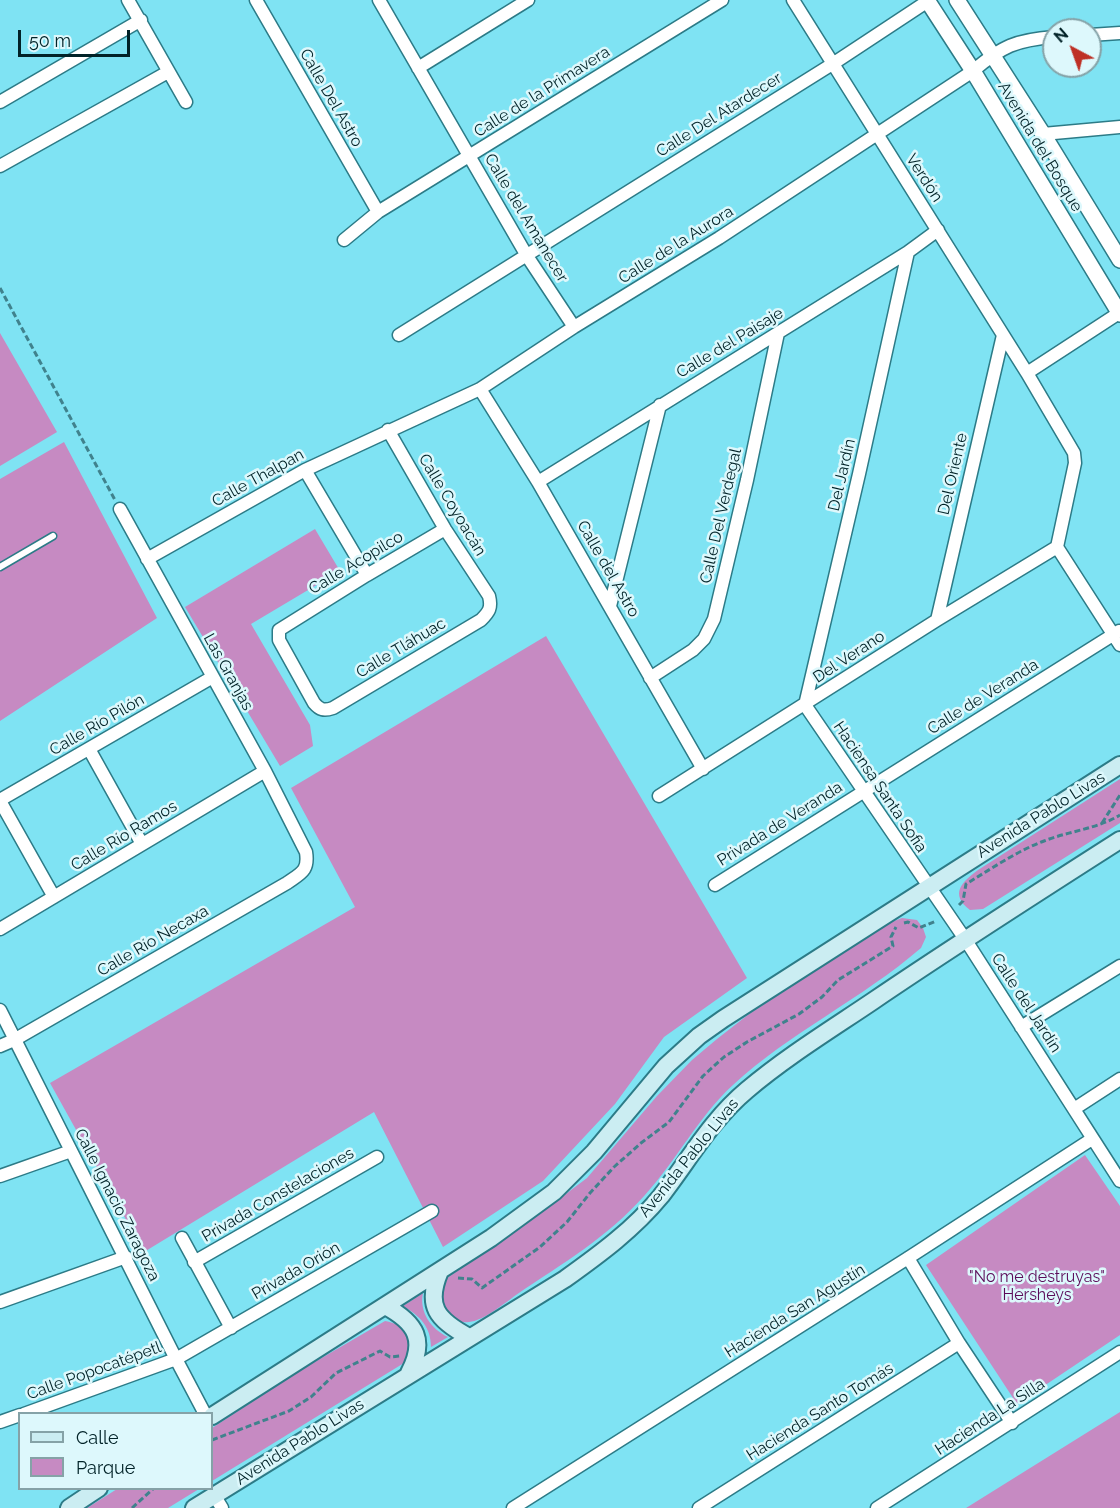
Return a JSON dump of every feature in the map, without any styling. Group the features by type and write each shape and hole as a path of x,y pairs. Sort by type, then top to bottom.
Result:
{"main road":[{"name":"Avenida Pablo Livas","path":"213,1415 385,1306 446,1277 491,1238 554,1192 594,1152 666,1066 699,1036 763,991 1120,765"},
{"name":"Avenida Pablo Livas","path":"194,1508 218,1501 408,1374 565,1278 608,1248 625,1234 660,1196 714,1123 765,1075 965,939 1120,840"},
{"path":"446,1277 432,1293 434,1308 445,1322 469,1337"},
{"path":"385,1306 408,1321 417,1336 418,1354 408,1374"},
{"path":"69,1508 96,1490"}],"street":[{"path":"128,0 186,102"},
{"name":"Calle Del Astro","path":"256,0 378,212"},
{"name":"Calle del Amanecer","path":"379,0 527,256 574,327"},
{"path":"418,68 528,0"},
{"name":"Calle de la Primavera","path":"344,240 378,212 722,0"},
{"name":"Verdón","path":"793,0 1027,373 1074,453 1075,463 1057,547"},
{"name":"Calle Del Atardecer","path":"399,336 834,63 928,0"},
{"name":"Avenida del Bosque","path":"928,0 1120,313"},
{"name":"Avenida del Bosque","path":"957,0 1120,260"},
{"path":"0,102 141,20"},
{"path":"1102,34 1120,33"},
{"name":"Calle de la Aurora","path":"388,430 480,389 574,327 719,238 973,71 1002,48 1042,39"},
{"path":"0,166 168,72"},
{"path":"1043,134 1120,127"},
{"name":"Calle del Paisaje","path":"538,482 908,252 938,230"},
{"name":"Del Jardín","path":"805,705 908,252"},
{"path":"1027,373 1120,313"},
{"name":"Calle Del Verdegal","path":"650,678 693,650 704,639 714,619 747,480 778,333"},
{"name":"Del Oriente","path":"937,620 1002,335"},
{"name":"Calle del Astro","path":"480,389 538,482 703,769"},
{"path":"610,606 660,405"},
{"name":"Calle Thalpan","path":"147,559 305,470 388,430"},
{"name":"Calle Coyoacán","path":"388,430 445,529 489,596"},
{"path":"305,470 367,575"},
{"name":"Las Granjas","path":"120,509 265,771 306,852"},
{"name":"Calle Acopilco","path":"314,703 279,640 279,630 445,529"},
{"path":"1057,547 1118,637"},
{"name":"Del Verano","path":"659,796 1057,547"},
{"name":"Calle Tláhuac","path":"314,703 325,710 333,708 481,620 489,613 491,605 489,596"},
{"name":"Calle de Veranda","path":"862,791 1118,637"},
{"name":"Calle Río Pilón","path":"0,801 212,678"},
{"name":"Haciensa Santa Sofia","path":"805,705 929,886"},
{"path":"89,748 142,844"},
{"name":"Calle Río Ramos","path":"0,929 265,771"},
{"name":"Privada de Veranda","path":"715,885 862,791"},
{"path":"0,801 54,897"},
{"name":"Calle Río Necaxa","path":"0,1046 287,883 303,871 308,862 306,852"},
{"name":"Calle del Jardín","path":"929,886 1120,1181"},
{"path":"1022,1027 1120,966"},
{"name":"Calle Ignacio Zaragoza","path":"0,1010 176,1359 205,1412"},
{"path":"1074,1109 1120,1079"},
{"name":"Hacienda San Agustín","path":"513,1508 1092,1139"},
{"path":"0,1176 71,1151"},
{"name":"Privada Constelaciones","path":"194,1262 377,1157"},
{"name":"Privada Orión","path":"176,1359 432,1211"},
{"path":"182,1238 231,1328"},
{"path":"0,1302 126,1257"},
{"path":"908,1258 959,1343 1012,1423"},
{"name":"Hacienda Santo Tomás","path":"699,1508 959,1343"},
{"name":"Hacienda La Silla","path":"877,1508 1120,1353"},
{"name":"Calle Popocatépetl","path":"27,1412 176,1359"},
{"name":"Calle Popocatépetl","path":"0,1422 18,1416"}],"lane":[{"path":"0,567 53,536"}],"path":[{"path":"0,288 120,509"},
{"path":"1101,824 1120,795"},
{"path":"446,1277 471,1279 482,1288 540,1247 567,1222 614,1167 669,1122 703,1076 724,1057 799,1014 822,997 838,980 893,946 891,937 898,924 908,922 919,928 948,916 963,901 966,884 994,867 1043,841 1101,824 1120,815"},
{"path":"213,1440 289,1411 311,1397 336,1373 380,1351 390,1357 400,1356 405,1350"},
{"path":"132,1508 152,1490"}],"green space":[{"path":"0,333 57,432 0,466"},
{"path":"64,442 157,618 0,721 0,479"},
{"path":"315,529 340,571 251,624 310,725 313,746 280,766 185,607"},
{"path":"546,636 747,978 664,1037 615,1104 543,1181 443,1247 374,1112 144,1252 50,1083 355,907 291,788"},
{"path":"1120,779 1120,823 983,909 970,910 960,899 960,888 978,870"},
{"path":"902,918 917,920 923,928 926,937 921,948 875,984 778,1049 733,1085 709,1111 657,1182 600,1237 494,1311 475,1321 461,1322 443,1308 441,1288 447,1278 518,1230 587,1178 657,1096 692,1060 749,1014 889,923"},
{"name":"\"No me destruyas\" Hersheys","path":"1085,1155 1120,1206 1120,1335 1017,1404 926,1265"},
{"path":"423,1293 423,1307 428,1319 436,1329 448,1337 431,1347 427,1328 415,1314 403,1306"},
{"path":"385,1321 399,1326 410,1342 408,1356 404,1363 213,1480 213,1427 301,1370"},
{"path":"1120,1412 1120,1508 966,1508"},
{"path":"115,1490 197,1490 168,1508 87,1508"}]}
